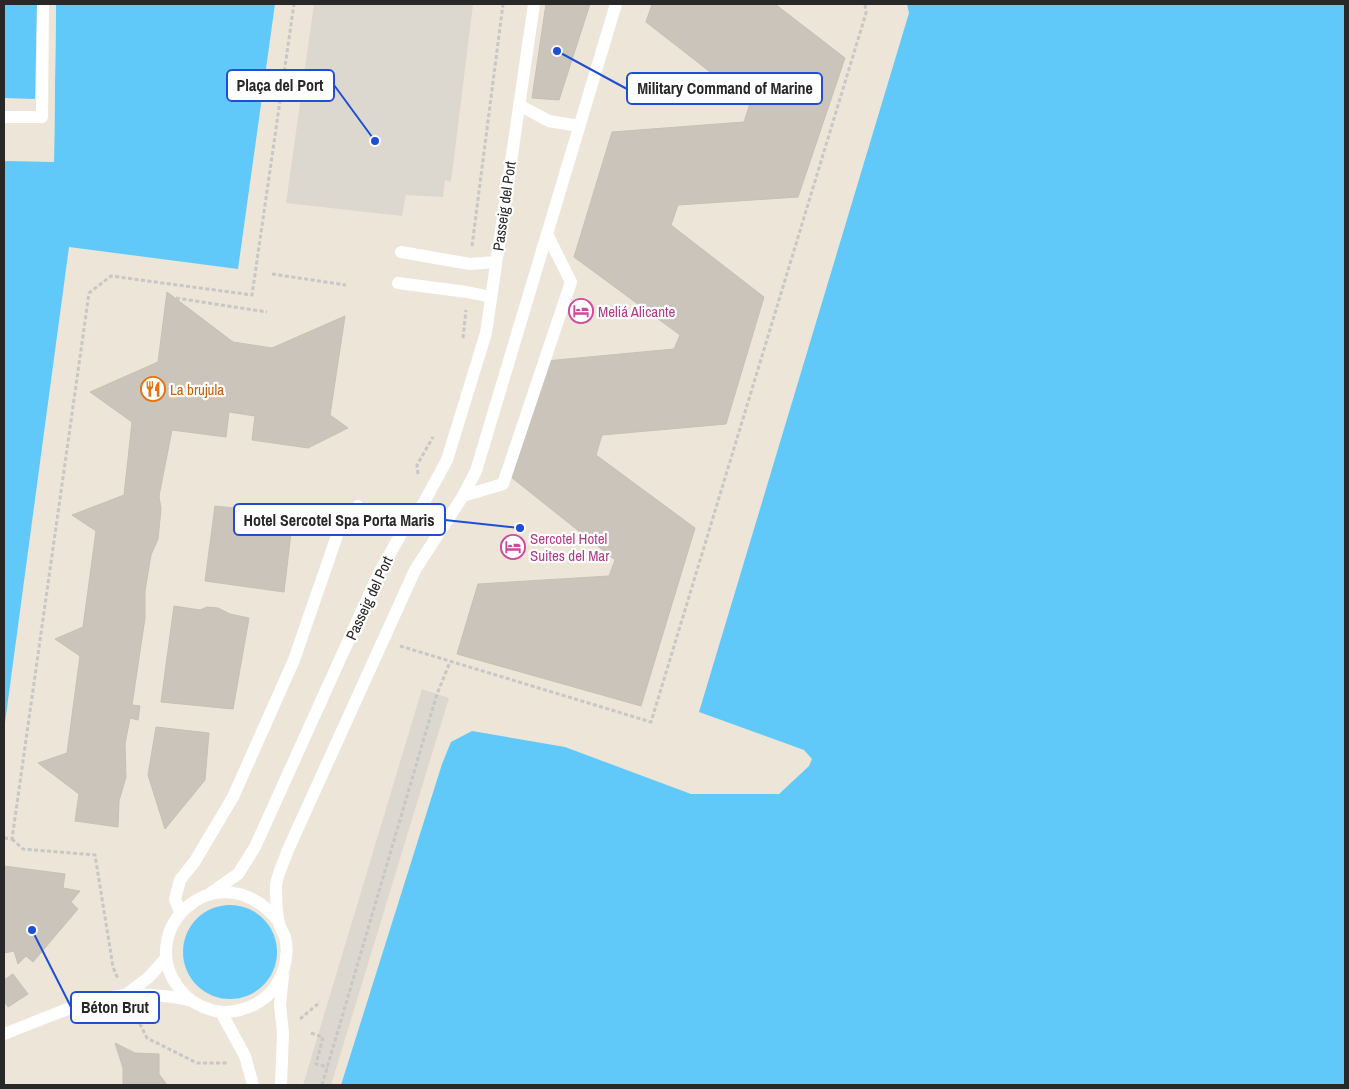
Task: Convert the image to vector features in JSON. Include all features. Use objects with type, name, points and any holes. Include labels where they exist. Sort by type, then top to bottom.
[{"type":"lane","points":[[4,116],[42,117],[44,4]]},
{"type":"lane","name":"Passeig del Port","points":[[208,895],[238,874],[255,847],[379,573],[406,525],[423,504],[448,460],[486,332],[534,4]]},
{"type":"lane","name":"Passeig del Port","points":[[279,922],[276,882],[287,852],[415,570],[463,496],[476,471],[616,4]]},
{"type":"lane","points":[[519,105],[549,121],[579,126]]},
{"type":"lane","points":[[463,496],[503,484],[571,282],[548,234]]},
{"type":"lane","points":[[401,252],[470,264],[496,262]]},
{"type":"lane","points":[[398,283],[467,292],[491,298]]},
{"type":"lane","points":[[180,912],[175,899],[180,880],[209,838],[233,797],[294,660],[341,524],[358,506]]},
{"type":"lane","points":[[281,1085],[283,1033],[280,1005],[286,954],[285,937],[279,922],[268,909],[256,900],[240,894],[224,892],[208,895],[193,902],[180,912],[169,934],[166,958],[170,974],[178,988],[190,1000],[205,1008],[221,1012],[237,1011],[260,1002],[277,985],[284,970]]},
{"type":"lane","points":[[125,995],[148,978],[166,958]]},
{"type":"lane","points":[[4,1034],[94,1002],[125,995],[164,995],[190,1000]]},
{"type":"lane","points":[[221,1012],[245,1056],[253,1085]]},
{"type":"path","points":[[12,839],[89,293],[111,276],[252,294],[294,4]]},
{"type":"path","points":[[383,640],[651,722],[866,12],[865,4]]},
{"type":"path","points":[[272,274],[346,285]]},
{"type":"path","points":[[176,298],[267,312]]},
{"type":"path","points":[[322,1085],[437,694],[450,662]]},
{"type":"path","points":[[4,838],[12,839],[23,849],[95,855],[113,967],[125,995]]},
{"type":"path","points":[[311,1032],[323,1037],[316,1064],[328,1067]]},
{"type":"shaded area","points":[[314,4],[473,4],[451,182],[445,180],[443,197],[406,195],[402,216],[286,203]]},
{"type":"shaded area","points":[[422,689],[449,698],[331,1085],[303,1085]]},
{"type":"water","points":[[4,4],[37,4],[35,99],[4,98]]},
{"type":"water","points":[[56,4],[275,4],[238,269],[69,247],[4,730],[4,161],[54,161]]},
{"type":"water","points":[[907,4],[1345,4],[1345,1085],[341,1085],[442,764],[451,742],[472,731],[565,747],[691,794],[779,794],[809,766],[812,759],[804,750],[699,712],[909,13]]},
{"type":"water","points":[[230,905],[248,909],[263,919],[273,934],[277,952],[273,970],[263,985],[248,995],[230,999],[212,995],[197,985],[187,970],[183,952],[187,934],[197,919],[212,909]]},
{"type":"pier","points":[[53,4],[56,4],[54,162],[4,161],[4,158],[52,159]]},
{"type":"building","points":[[546,4],[590,4],[559,100],[532,98]]},
{"type":"building","points":[[652,4],[775,4],[845,58],[798,197],[678,205],[671,225],[764,297],[726,424],[602,435],[596,455],[695,528],[641,706],[457,654],[478,584],[609,576],[615,560],[511,477],[546,361],[674,349],[680,335],[574,257],[612,132],[744,122],[750,103],[646,22]]},
{"type":"building","points":[[167,292],[233,342],[272,348],[345,316],[330,415],[348,428],[308,448],[252,440],[255,416],[229,412],[226,437],[172,430],[159,496],[161,509],[158,539],[151,555],[145,591],[145,618],[132,705],[140,706],[138,720],[130,718],[125,744],[126,777],[119,801],[118,827],[75,821],[79,794],[38,763],[67,753],[80,656],[55,639],[83,627],[96,531],[72,515],[124,495],[132,422],[90,392],[158,362]]},
{"type":"building","points":[[215,506],[244,509],[253,507],[272,514],[293,516],[284,592],[205,581]]},
{"type":"building","points":[[174,606],[200,610],[207,607],[218,608],[230,614],[249,618],[233,709],[161,702]]},
{"type":"building","points":[[156,727],[209,733],[205,780],[165,829],[148,775]]},
{"type":"building","points":[[4,866],[65,874],[63,888],[80,891],[71,902],[78,909],[33,962],[26,956],[18,964],[14,951],[4,953]]},
{"type":"building","points":[[13,974],[28,994],[8,1007],[4,1001],[4,980]]},
{"type":"building","points":[[115,1043],[135,1053],[159,1054],[159,1074],[167,1085],[123,1085],[123,1068]]},
{"type":"place","name":"Military Command of Marine","points":[[557,51]]},
{"type":"place","name":"Plaça del Port","points":[[375,141]]},
{"type":"place","name":"Meliá Alicante","points":[[581,311]]},
{"type":"place","name":"La brujula","points":[[153,389]]},
{"type":"place","name":"Hotel Sercotel Spa Porta Maris","points":[[520,528]]},
{"type":"place","name":"Sercotel Hotel Suites del Mar","points":[[513,547]]},
{"type":"place","name":"Béton Brut","points":[[32,930]]}]
